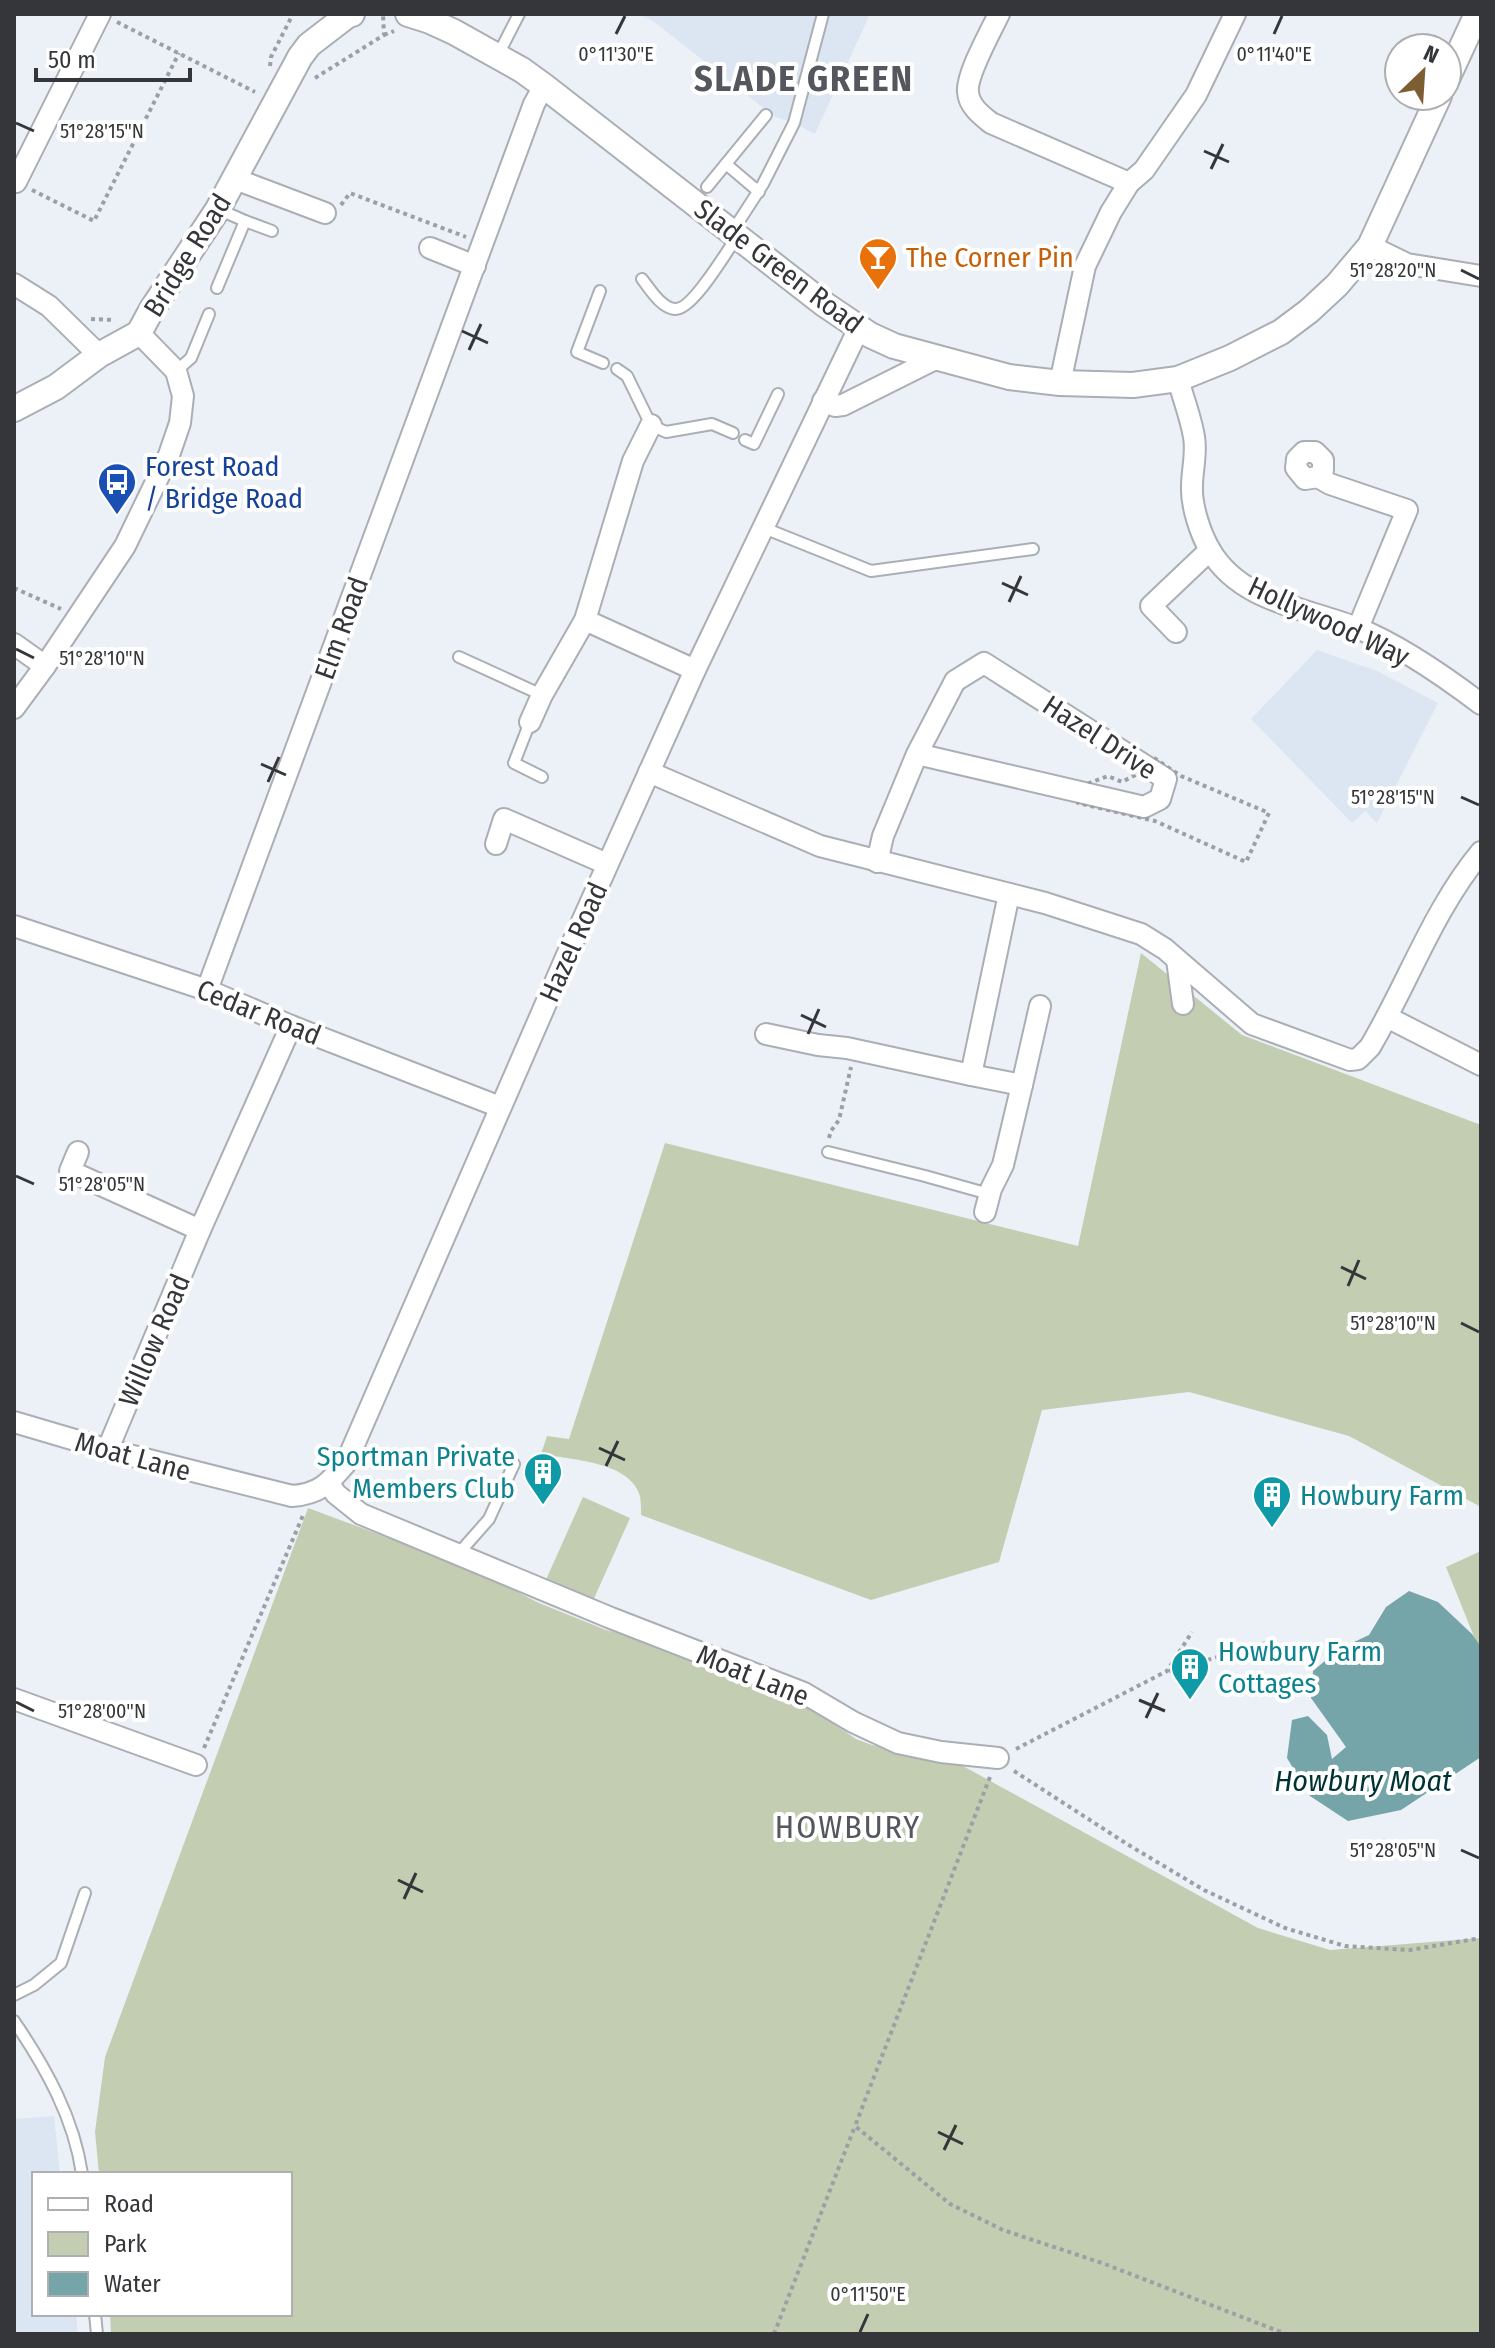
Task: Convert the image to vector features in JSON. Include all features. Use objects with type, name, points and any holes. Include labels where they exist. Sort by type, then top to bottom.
[{"type":"street","points":[[16,182],[100,14]]},
{"type":"street","name":"Bridge Road","points":[[14,409],[56,387],[99,355],[139,333],[218,209],[305,50],[349,14]]},
{"type":"street","points":[[999,14],[972,72],[967,92],[974,109],[991,123],[1129,183]]},
{"type":"street","points":[[1060,383],[1085,266],[1129,183],[1144,170],[1196,95],[1235,14]]},
{"type":"street","points":[[1463,44],[1477,14]]},
{"type":"street","name":"Slade Green Road","points":[[404,22],[437,24],[544,86],[734,235],[859,328],[894,346],[937,358],[1009,377],[1060,383],[1133,385],[1178,379],[1230,358],[1281,332],[1337,285],[1370,246],[1432,112]]},
{"type":"street","name":"Elm Road","points":[[207,990],[468,263],[544,86]]},
{"type":"street","name":"Bridge Road","points":[[235,179],[325,213]]},
{"type":"street","points":[[1370,246],[1407,264],[1481,276]]},
{"type":"street","points":[[430,248],[468,263]]},
{"type":"street","points":[[14,284],[49,306],[99,355]]},
{"type":"street","name":"Hazel Road","points":[[329,1484],[346,1463],[607,864],[695,670],[859,328]]},
{"type":"street","points":[[14,708],[125,546],[169,455],[180,423],[183,396],[176,371],[139,333]]},
{"type":"street","points":[[823,401],[835,406],[843,405],[937,358]]},
{"type":"street","name":"Hollywood Way","points":[[1178,379],[1194,438],[1191,489],[1199,523],[1210,550],[1226,570],[1253,590],[1280,603],[1358,628],[1446,678],[1481,704]]},
{"type":"street","points":[[530,722],[585,620],[633,461],[651,425]]},
{"type":"street","points":[[1318,477],[1330,484],[1417,513],[1358,628]]},
{"type":"street","points":[[1176,632],[1144,600],[1210,550]]},
{"type":"street","points":[[585,620],[695,670]]},
{"type":"street","points":[[14,644],[45,666]]},
{"type":"street","name":"Hazel Drive","points":[[877,862],[883,836],[917,754],[955,681],[984,663],[1166,779],[1160,799],[1144,807],[917,754]]},
{"type":"street","points":[[649,772],[820,846],[1009,894],[1141,934],[1258,1028],[1345,1059],[1358,1059],[1366,1052],[1441,910],[1481,852]]},
{"type":"street","points":[[496,844],[504,819],[607,864]]},
{"type":"street","points":[[971,1075],[1009,894]]},
{"type":"street","name":"Cedar Road","points":[[14,926],[207,990],[500,1107]]},
{"type":"street","points":[[1177,960],[1183,1004]]},
{"type":"street","points":[[987,1203],[1003,1165],[1040,1006]]},
{"type":"street","points":[[1387,1017],[1481,1065]]},
{"type":"street","name":"Willow Road","points":[[109,1450],[200,1230],[291,1026]]},
{"type":"street","points":[[766,1034],[855,1049],[1022,1085]]},
{"type":"street","points":[[70,1171],[200,1230]]},
{"type":"street","name":"Moat Lane","points":[[14,1422],[109,1450],[292,1496],[304,1495],[329,1484],[336,1494],[361,1514],[611,1618],[804,1693],[853,1722],[898,1743],[941,1752],[998,1758]]},
{"type":"street","points":[[14,1699],[196,1765]]},
{"type":"lane","points":[[497,56],[519,14]]},
{"type":"lane","points":[[642,279],[667,307],[674,310],[693,300],[759,192],[794,123],[823,14]]},
{"type":"lane","points":[[707,187],[766,115]]},
{"type":"lane","points":[[726,164],[759,192]]},
{"type":"lane","points":[[218,209],[272,231]]},
{"type":"lane","points":[[217,288],[245,221]]},
{"type":"lane","points":[[600,291],[577,352],[603,363]]},
{"type":"lane","points":[[176,371],[191,358],[209,314]]},
{"type":"lane","points":[[617,369],[627,376],[651,425],[666,432],[712,424],[733,433]]},
{"type":"lane","points":[[745,440],[754,444],[778,394]]},
{"type":"lane","points":[[764,528],[871,571],[1033,549]]},
{"type":"lane","points":[[459,657],[542,695]]},
{"type":"lane","points":[[530,722],[514,763],[542,777]]},
{"type":"lane","points":[[828,1147],[925,1176],[987,1203]]},
{"type":"lane","points":[[459,1553],[489,1519],[514,1464]]},
{"type":"lane","points":[[14,1995],[34,1985],[61,1963],[85,1893]]},
{"type":"lane","points":[[14,2021],[63,2106],[74,2136],[82,2172]]},
{"type":"path","points":[[100,14],[275,102]]},
{"type":"path","points":[[383,14],[384,35]]},
{"type":"path","points":[[304,84],[404,22]]},
{"type":"path","points":[[16,182],[94,221],[179,53]]},
{"type":"path","points":[[325,213],[333,216],[350,193],[469,238],[468,263]]},
{"type":"path","points":[[86,319],[118,318]]},
{"type":"path","points":[[14,588],[78,616]]},
{"type":"path","points":[[828,1147],[831,1131],[839,1120],[855,1049]]},
{"type":"path","points":[[196,1765],[305,1511]]},
{"type":"path","points":[[1167,1671],[1192,1632]]},
{"type":"path","points":[[774,2334],[998,1758],[1167,1671],[1266,1643]]},
{"type":"path","points":[[998,1758],[1127,1844],[1204,1890],[1285,1928],[1345,1946],[1410,1950],[1481,1938]]},
{"type":"path","points":[[855,2126],[950,2204],[1003,2230],[1102,2263],[1286,2334]]},
{"type":"shaded area","points":[[638,14],[870,14],[815,134],[775,117],[653,21]]},
{"type":"shaded area","points":[[1317,650],[1377,671],[1438,703],[1377,823],[1365,811],[1352,823],[1251,719]]},
{"type":"shaded area","points":[[54,2116],[60,2172],[32,2172],[32,2316],[76,2316],[78,2334],[14,2334],[14,2119]]},
{"type":"green space","points":[[1141,953],[1242,1035],[1481,1125],[1481,1507],[1349,1436],[1189,1392],[1042,1410],[999,1562],[871,1600],[641,1515],[640,1496],[625,1476],[598,1464],[541,1454],[547,1436],[569,1439],[665,1143],[1078,1246]]},
{"type":"green space","points":[[583,1497],[630,1518],[592,1603],[545,1582]]},
{"type":"green space","points":[[308,1508],[470,1568],[539,1603],[606,1630],[675,1648],[791,1695],[856,1739],[963,1766],[1258,1928],[1330,1950],[1481,1938],[1481,2334],[111,2334],[110,2316],[292,2316],[292,2172],[99,2172],[95,2132],[105,2057]]},
{"type":"green space","points":[[1481,1551],[1481,1654],[1446,1567]]},
{"type":"water","name":"Howbury Moat","points":[[1409,1591],[1438,1602],[1472,1634],[1481,1647],[1481,1757],[1401,1810],[1348,1821],[1310,1796],[1287,1758],[1292,1720],[1308,1716],[1327,1735],[1332,1759],[1346,1747],[1311,1698],[1313,1671],[1339,1649],[1369,1635],[1386,1607]]},
{"type":"place","name":"The Corner Pin","points":[[878,291]]},
{"type":"place","name":"Forest Road / Bridge Road","points":[[117,516]]},
{"type":"place","name":"Sportman Private Members Club","points":[[543,1506]]},
{"type":"place","name":"Howbury Farm","points":[[1272,1529]]},
{"type":"place","name":"Howbury Farm Cottages","points":[[1190,1701]]},
{"type":"district","name":"SLADE GREEN","points":[[804,78]]},
{"type":"district","name":"HOWBURY","points":[[848,1827]]}]
